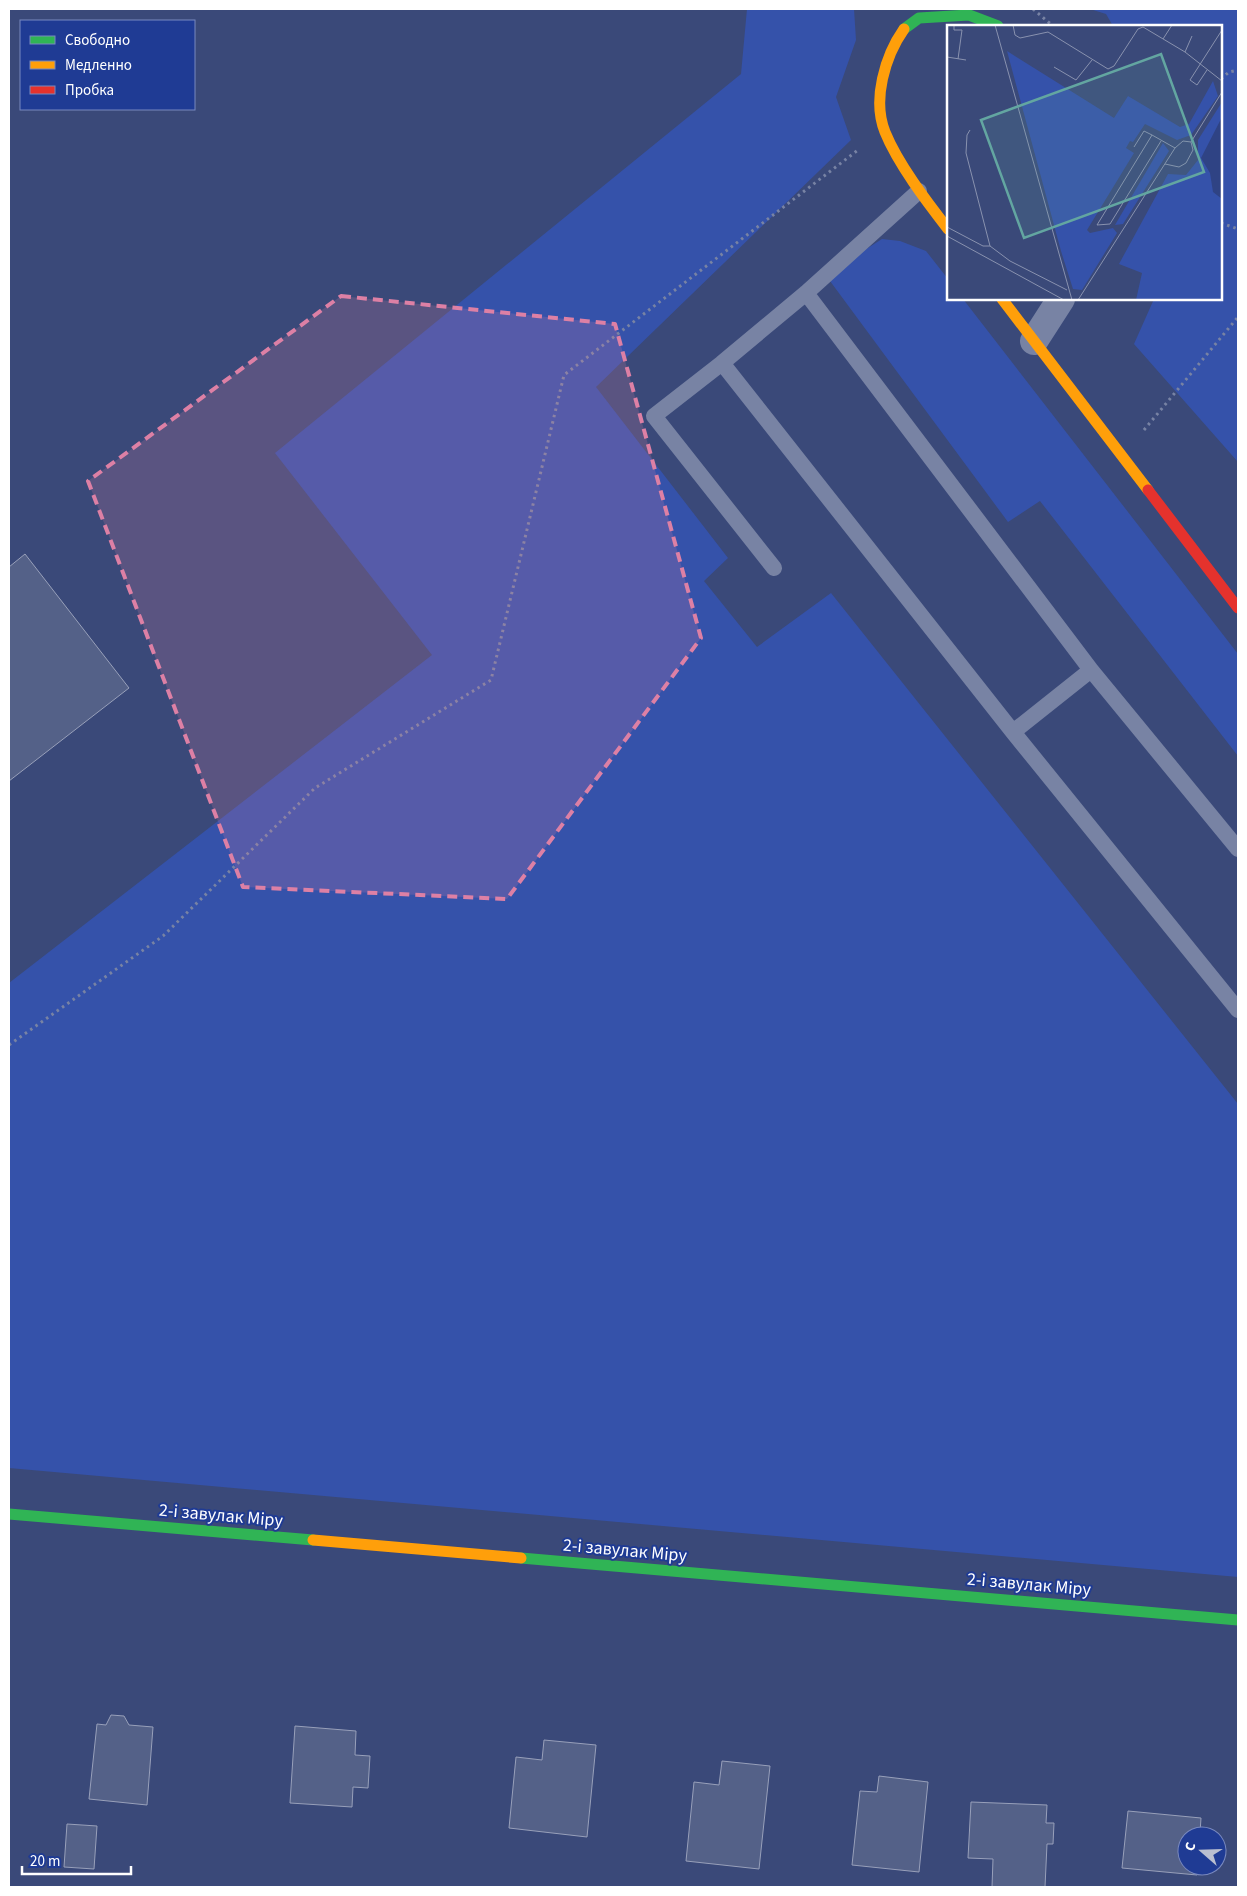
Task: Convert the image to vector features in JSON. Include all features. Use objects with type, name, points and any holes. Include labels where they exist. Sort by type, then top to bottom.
[{"type":"street","points":[[947,228],[919,191],[884,131],[879,93],[888,59],[903,30],[915,14],[969,15],[995,25]]},
{"type":"street","points":[[1003,300],[1238,608]]},
{"type":"street","points":[[1034,341],[1060,300]]},
{"type":"street","name":"2-і завулак Міру","points":[[9,1514],[1238,1620]]},
{"type":"lane","points":[[774,568],[654,416],[722,363],[806,293],[919,191]]},
{"type":"lane","points":[[806,293],[1091,670],[1238,849]]},
{"type":"lane","points":[[722,363],[1013,732],[1238,1010]]},
{"type":"lane","points":[[1013,732],[1091,670]]},
{"type":"path","points":[[1033,9],[1052,25]]},
{"type":"path","points":[[1222,78],[1229,72],[1238,70]]},
{"type":"path","points":[[9,1046],[163,936],[314,788],[492,680],[564,375],[884,131]]},
{"type":"path","points":[[1222,223],[1238,229]]},
{"type":"path","points":[[1121,456],[1238,317]]},
{"type":"highlighted area","points":[[341,296],[615,324],[701,638],[507,899],[243,887],[88,481]]},
{"type":"shaded area","points":[[747,9],[854,9],[856,40],[836,97],[851,140],[596,387],[728,558],[704,581],[757,647],[831,593],[1238,1104],[1238,1577],[9,1468],[9,983],[432,655],[275,453],[741,74]]},
{"type":"shaded area","points":[[1090,9],[1238,9],[1238,462],[1134,344],[1154,300],[1222,300],[1222,25],[1112,25],[1106,14]]},
{"type":"shaded area","points":[[882,239],[900,241],[926,251],[947,278],[947,300],[964,300],[1238,654],[1238,756],[1040,501],[1008,522],[830,281],[860,253]]},
{"type":"building","points":[[25,554],[129,688],[9,781],[9,567]]},
{"type":"building","points":[[111,1715],[124,1716],[129,1725],[153,1727],[147,1805],[89,1799],[97,1724],[106,1725]]},
{"type":"building","points":[[295,1726],[356,1731],[355,1755],[370,1756],[368,1788],[353,1787],[352,1807],[290,1803]]},
{"type":"building","points":[[544,1740],[596,1745],[587,1837],[509,1828],[516,1757],[542,1760]]},
{"type":"building","points":[[722,1761],[770,1766],[759,1869],[686,1861],[694,1782],[719,1785]]},
{"type":"building","points":[[879,1776],[928,1782],[919,1872],[852,1865],[860,1791],[877,1792]]},
{"type":"building","points":[[971,1802],[1047,1805],[1046,1823],[1054,1823],[1053,1844],[1047,1844],[1045,1887],[992,1887],[993,1859],[968,1858]]},
{"type":"building","points":[[1128,1811],[1201,1818],[1200,1826],[1177,1826],[1177,1873],[1122,1868]]},
{"type":"building","points":[[67,1824],[97,1826],[94,1869],[64,1867]]},
{"type":"traffic: fast","points":[[904,29],[919,18],[969,15],[995,25]]},
{"type":"traffic: fast","points":[[9,1514],[313,1540]]},
{"type":"traffic: fast","points":[[521,1558],[1238,1620]]},
{"type":"traffic: slow","points":[[904,29],[891,52],[882,79],[880,92],[881,119],[885,132],[905,170],[947,228]]},
{"type":"traffic: slow","points":[[1003,300],[1148,490]]},
{"type":"traffic: slow","points":[[313,1540],[521,1558]]},
{"type":"traffic: jam","points":[[1148,490],[1238,608]]}]
